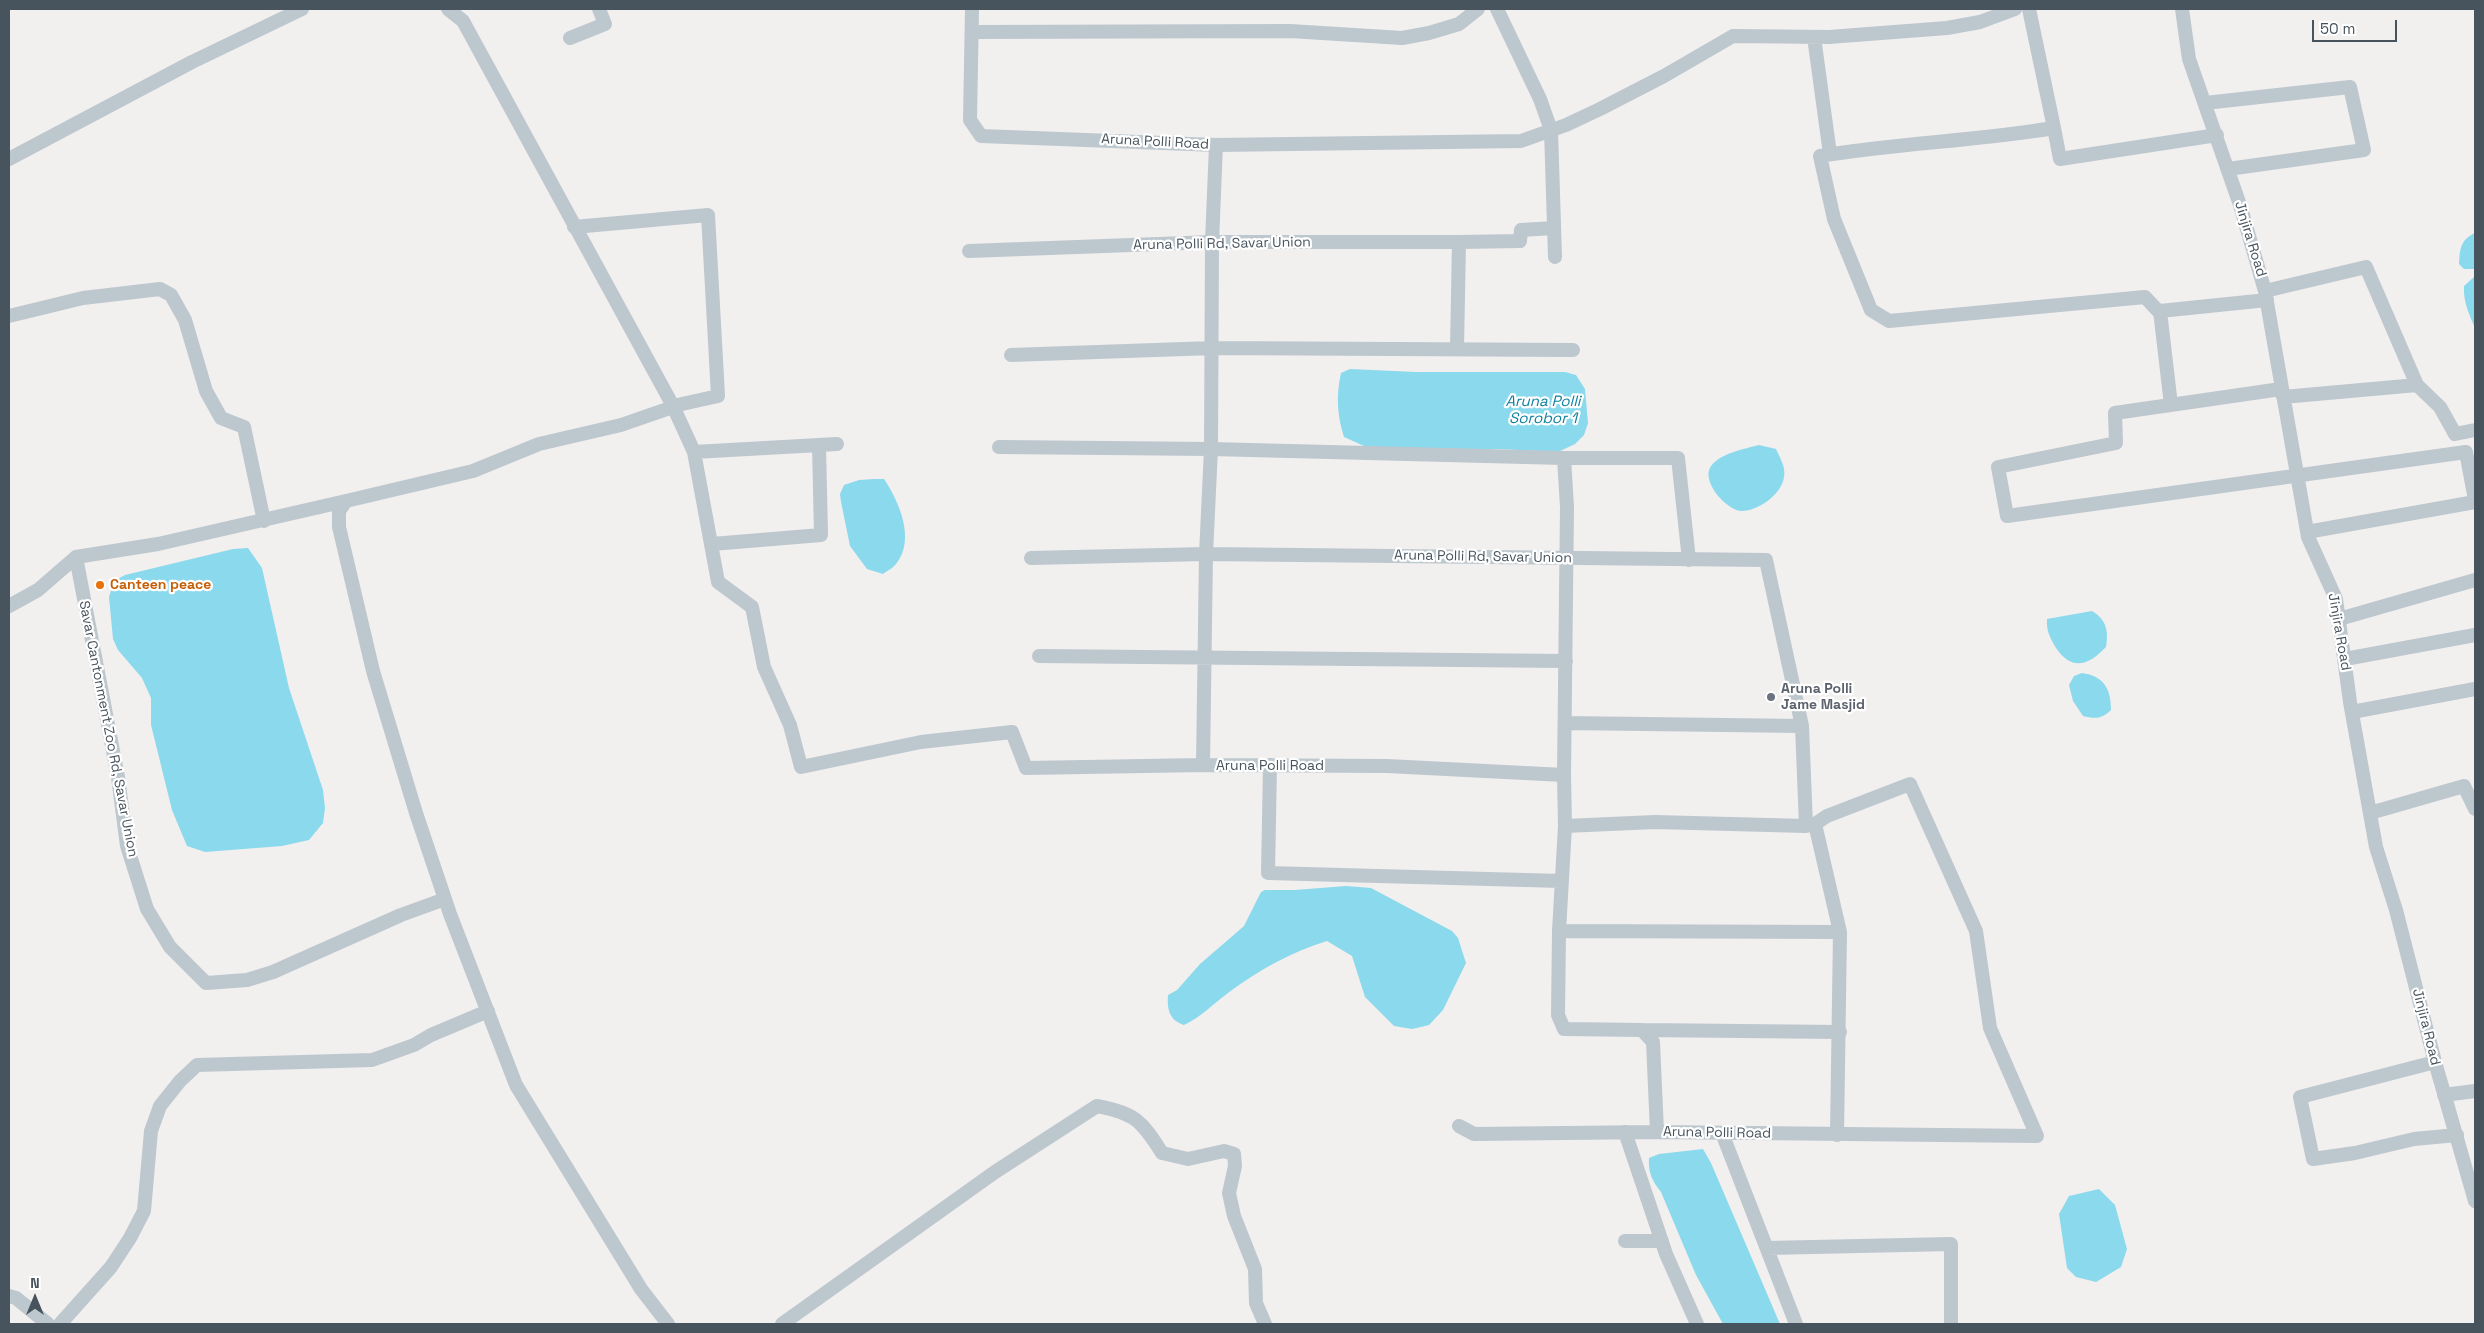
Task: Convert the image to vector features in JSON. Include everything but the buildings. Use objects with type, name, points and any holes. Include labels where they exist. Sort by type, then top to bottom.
[{"type":"street","points":[[9,159],[192,62],[302,9]]},
{"type":"street","points":[[448,9],[463,21],[673,407],[694,452],[718,582],[752,606],[764,667],[790,725],[801,767],[921,742],[1012,732],[1026,768],[1203,765]]},
{"type":"street","points":[[570,38],[604,24],[599,9]]},
{"type":"street","name":"Aruna Polli Road","points":[[972,9],[970,120],[980,136],[1216,145],[1212,242],[1213,348],[1206,554],[1203,765],[1387,766],[1564,775]]},
{"type":"street","points":[[973,32],[1290,31],[1402,38],[1430,33],[1459,24],[1479,9],[1496,9],[1540,99],[1551,130],[1555,257]]},
{"type":"street","points":[[1216,145],[1521,141],[1600,109],[1664,76],[1733,36],[1814,37],[1947,28],[1980,22],[2015,9]]},
{"type":"street","points":[[2029,9],[2060,159],[2216,135]]},
{"type":"street","name":"Jinjira Road","points":[[2182,9],[2189,59],[2228,169],[2266,295],[2307,532],[2336,600],[2352,712],[2376,847],[2396,910],[2435,1062],[2475,1201]]},
{"type":"street","points":[[1814,37],[1830,154]]},
{"type":"street","points":[[2205,103],[2350,86],[2364,150],[2228,169]]},
{"type":"street","points":[[2054,128],[2008,136],[1865,148],[1820,156],[1834,220],[1871,310],[1889,321],[2145,297],[2160,313],[2171,405]]},
{"type":"street","points":[[9,606],[38,590],[76,557],[158,544],[264,521],[473,471],[539,444],[620,425],[673,407],[718,396],[708,215],[574,227]]},
{"type":"street","name":"Aruna Polli Rd, Savar Union","points":[[969,251],[1212,242],[1520,241],[1521,230],[1554,228]]},
{"type":"street","points":[[1457,348],[1459,242]]},
{"type":"street","points":[[2160,313],[2160,311],[2266,295],[2366,267],[2417,385],[2440,407],[2455,434],[2475,430]]},
{"type":"street","points":[[9,316],[83,298],[160,289],[171,295],[184,320],[206,391],[221,418],[244,427],[264,521]]},
{"type":"street","points":[[1011,355],[1213,348],[1573,350]]},
{"type":"street","points":[[2307,532],[2475,501],[2466,452],[2007,516],[1998,467],[2116,443],[2115,413],[2282,393],[2417,385]]},
{"type":"street","points":[[694,452],[837,444]]},
{"type":"street","points":[[712,544],[821,535],[819,445]]},
{"type":"street","points":[[999,447],[1211,449],[1564,458],[1678,458],[1689,560]]},
{"type":"street","points":[[1564,458],[1567,507],[1565,826],[1559,931],[1558,1015],[1564,1029],[1840,1032]]},
{"type":"street","points":[[346,501],[339,511],[339,527],[373,671],[416,813],[445,899],[516,1085],[641,1289],[668,1324]]},
{"type":"street","name":"Aruna Polli Rd, Savar Union","points":[[1031,558],[1206,554],[1766,560],[1802,726]]},
{"type":"street","name":"Savar Cantonment Zoo Rd, Savar Union","points":[[76,557],[118,776],[127,846],[147,909],[170,947],[206,983],[247,980],[273,972],[401,915],[445,899]]},
{"type":"street","points":[[2338,618],[2475,580]]},
{"type":"street","points":[[2345,659],[2475,635]]},
{"type":"street","points":[[1039,656],[1566,661]]},
{"type":"street","points":[[2352,712],[2475,690]]},
{"type":"street","points":[[1565,723],[1802,726],[1810,825],[1840,932],[1837,1135]]},
{"type":"street","points":[[1270,766],[1268,874],[1562,881]]},
{"type":"street","name":"Aruna Polli Road","points":[[1642,1030],[1653,1042],[1656,1132],[2037,1136],[1990,1028],[1976,931],[1910,784],[1827,816],[1810,825]]},
{"type":"street","points":[[2370,813],[2464,786],[2475,810]]},
{"type":"street","points":[[1565,826],[1655,822],[1810,825]]},
{"type":"street","points":[[1559,931],[1840,932]]},
{"type":"street","points":[[60,1324],[111,1267],[130,1238],[144,1211],[152,1131],[160,1106],[180,1081],[197,1065],[372,1060],[414,1045],[431,1035],[488,1012]]},
{"type":"street","points":[[2435,1062],[2300,1097],[2313,1159],[2355,1153],[2414,1140],[2457,1135]]},
{"type":"street","points":[[2444,1094],[2475,1091]]},
{"type":"street","points":[[782,1324],[995,1172],[1097,1106],[1131,1116],[1145,1127],[1162,1153],[1188,1159],[1224,1151],[1234,1154],[1235,1166],[1229,1193],[1234,1216],[1254,1269],[1256,1303],[1265,1324]]},
{"type":"street","points":[[1458,1126],[1474,1134],[1656,1132]]},
{"type":"street","points":[[1625,1132],[1662,1242],[1697,1324]]},
{"type":"street","points":[[1722,1133],[1796,1324]]},
{"type":"street","points":[[1625,1241],[1662,1242]]},
{"type":"street","points":[[1766,1248],[1950,1244],[1951,1324]]},
{"type":"street","points":[[9,1296],[16,1298],[48,1324]]},
{"type":"water","points":[[2475,233],[2475,269],[2464,269],[2459,264],[2462,246],[2466,239]]},
{"type":"water","points":[[2475,276],[2475,328],[2464,297],[2464,286]]},
{"type":"water","name":"Aruna Polli Sorobor 1","points":[[1350,369],[1416,372],[1565,372],[1576,375],[1585,389],[1588,423],[1584,435],[1575,444],[1558,452],[1498,449],[1423,450],[1364,446],[1344,437],[1340,421],[1338,405],[1339,381],[1341,373]]},
{"type":"water","points":[[1759,445],[1776,449],[1784,470],[1782,483],[1774,495],[1762,505],[1748,510],[1736,510],[1723,501],[1712,487],[1709,479],[1711,466],[1733,452]]},
{"type":"water","points":[[884,479],[890,488],[900,509],[905,532],[905,544],[902,554],[895,565],[883,574],[867,569],[850,546],[840,494],[844,485],[859,480]]},
{"type":"water","points":[[248,548],[262,568],[289,688],[323,790],[325,808],[323,823],[309,840],[282,846],[205,852],[187,846],[172,810],[151,725],[151,698],[142,678],[118,650],[113,639],[109,597],[114,581],[125,575],[233,549]]},
{"type":"water","points":[[2092,611],[2101,618],[2107,631],[2106,647],[2086,662],[2074,663],[2062,655],[2056,648],[2049,634],[2047,619]]},
{"type":"water","points":[[2082,673],[2101,680],[2108,690],[2111,710],[2101,717],[2083,716],[2073,701],[2069,685],[2074,676]]},
{"type":"water","points":[[1346,886],[1371,888],[1452,931],[1458,938],[1466,963],[1443,1010],[1429,1025],[1412,1029],[1394,1026],[1365,997],[1352,956],[1327,941],[1288,956],[1263,969],[1184,1025],[1172,1017],[1168,1005],[1168,995],[1177,990],[1200,964],[1244,926],[1261,892],[1265,890]]},
{"type":"water","points":[[1703,1149],[1711,1163],[1780,1324],[1723,1324],[1696,1275],[1661,1192],[1653,1180],[1649,1168],[1649,1158],[1659,1154]]},
{"type":"water","points":[[2099,1189],[2115,1205],[2127,1249],[2121,1267],[2096,1282],[2076,1277],[2067,1268],[2059,1214],[2069,1196]]},
{"type":"place","name":"Canteen peace","points":[[100,585]]},
{"type":"place","name":"Aruna Polli Jame Masjid","points":[[1771,697]]}]
